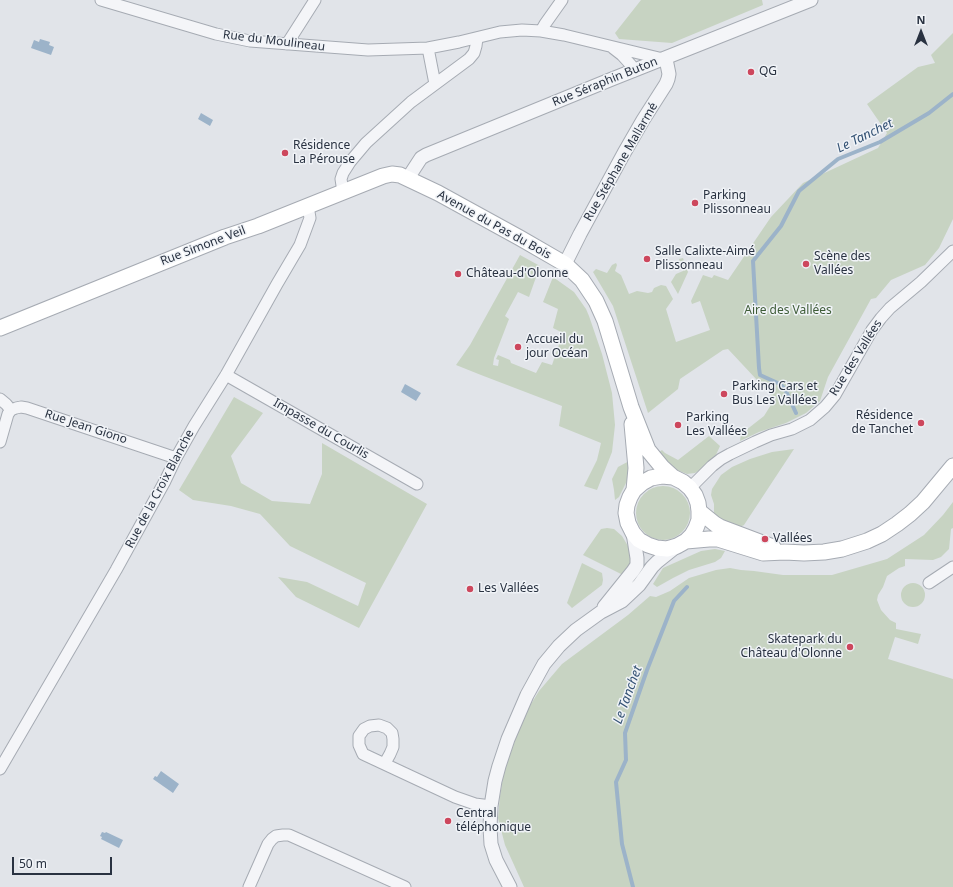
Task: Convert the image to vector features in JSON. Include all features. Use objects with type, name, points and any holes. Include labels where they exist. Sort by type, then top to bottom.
[{"type":"main road","name":"Rue Simone Veil","points":[[0,328],[209,243],[258,226],[383,176],[400,174],[408,178]]},
{"type":"main road","name":"Avenue du Pas du Bois","points":[[408,178],[565,264],[582,280],[596,301],[608,330],[621,378],[648,450],[662,467],[673,477]]},
{"type":"main road","name":"Avenue du Pas du Bois","points":[[631,407],[636,451],[636,477],[634,490]]},
{"type":"main road","points":[[681,543],[692,535],[699,520],[698,503],[695,495],[683,482],[673,477],[662,476],[652,478],[642,483],[634,490],[630,497],[626,513],[628,523],[633,533],[639,540],[653,547],[667,548],[700,539],[718,539],[763,552],[824,552],[842,549],[867,541],[882,534],[897,524],[923,502],[953,466]]},
{"type":"main road","points":[[699,511],[715,524],[766,543],[785,552]]},
{"type":"street","name":"Rue du Moulineau","points":[[101,0],[216,34],[250,41],[368,50],[428,48],[500,32],[522,30],[541,31],[564,35],[663,59]]},
{"type":"street","points":[[288,44],[315,0]]},
{"type":"street","points":[[541,31],[562,0]]},
{"type":"street","name":"Rue Séraphin Buton","points":[[408,178],[421,158],[426,155],[811,0]]},
{"type":"street","points":[[343,192],[341,179],[343,173],[361,148],[411,102],[460,66],[474,53],[477,38]]},
{"type":"street","name":"Rue du Moulineau","points":[[607,45],[622,55],[634,71]]},
{"type":"street","points":[[428,48],[435,84]]},
{"type":"street","name":"Rue Stéphane Mallarmé","points":[[565,264],[624,153],[668,80],[667,64],[663,59]]},
{"type":"street","name":"Rue de la Croix Blanche","points":[[0,770],[116,570],[194,426],[226,375],[300,246],[310,218],[308,206]]},
{"type":"street","name":"Rue des Vallées","points":[[690,488],[712,466],[730,454],[755,442],[798,426],[810,420],[825,407],[835,395],[872,330],[881,318],[953,251]]},
{"type":"street","name":"Impasse du Courlis","points":[[226,375],[417,484]]},
{"type":"street","points":[[0,399],[11,410],[6,419],[0,442]]},
{"type":"street","name":"Rue Jean Giono","points":[[11,410],[21,407],[27,408],[176,458]]},
{"type":"street","points":[[601,612],[637,564],[633,533]]},
{"type":"street","points":[[510,887],[496,860],[491,844],[490,827],[491,806],[495,781],[503,752],[517,717],[544,664],[558,646],[576,630],[601,612],[622,601],[639,585],[657,562],[681,543]]},
{"type":"street","points":[[929,584],[953,567]]},
{"type":"street","points":[[385,764],[455,797],[475,804],[491,806]]},
{"type":"street","points":[[249,887],[268,844],[276,836],[289,835],[400,886]]},
{"type":"green space","points":[[641,0],[762,0],[763,5],[672,43],[619,39],[615,33]]},
{"type":"green space","name":"Aire des Vallées","points":[[953,33],[953,219],[939,248],[925,265],[891,280],[876,298],[871,299],[828,377],[820,401],[806,413],[786,423],[759,432],[740,441],[741,434],[764,416],[774,400],[728,349],[723,350],[680,379],[678,389],[648,413],[613,306],[593,272],[596,269],[607,273],[612,265],[616,263],[617,265],[615,271],[621,275],[629,294],[637,291],[648,293],[652,292],[654,288],[661,285],[666,286],[673,299],[666,309],[676,342],[710,330],[700,301],[692,304],[691,301],[703,275],[712,278],[714,275],[728,280],[771,217],[803,183],[878,148],[887,133],[867,104],[918,67],[935,63],[931,55]]},
{"type":"green space","points":[[520,255],[540,266],[529,297],[518,292],[505,316],[509,319],[494,358],[493,365],[498,366],[499,360],[496,359],[498,355],[510,360],[511,363],[536,373],[542,362],[552,365],[563,333],[553,328],[558,309],[543,302],[553,277],[574,292],[589,316],[602,354],[612,393],[615,425],[612,452],[597,490],[584,486],[597,460],[601,443],[559,426],[562,406],[456,365],[470,345]]},
{"type":"green space","points":[[683,258],[688,272],[678,294],[671,282],[676,274],[683,271],[679,259]]},
{"type":"green space","points":[[234,397],[263,413],[231,456],[241,483],[272,501],[310,504],[322,474],[322,443],[427,504],[359,628],[296,597],[278,577],[307,582],[358,606],[366,583],[290,546],[260,514],[231,506],[193,500],[179,490]]},
{"type":"green space","points":[[709,436],[720,446],[715,457],[695,473],[687,474],[677,470],[656,454],[662,450],[678,460]]},
{"type":"green space","points":[[794,449],[744,525],[740,527],[716,517],[711,495],[712,489],[721,475],[732,467],[750,459],[772,452]]},
{"type":"green space","points":[[631,460],[629,477],[619,497],[615,500],[612,479],[618,467]]},
{"type":"green space","points":[[658,486],[668,486],[678,490],[686,498],[690,508],[690,518],[686,528],[678,536],[668,540],[658,540],[648,536],[640,528],[636,518],[636,508],[640,498],[648,490]]},
{"type":"green space","points":[[953,502],[953,528],[951,529],[949,549],[941,557],[933,560],[905,559],[905,566],[887,576],[877,600],[881,610],[890,620],[896,623],[896,629],[921,634],[918,644],[895,637],[888,659],[953,679],[953,887],[524,887],[505,845],[498,818],[504,771],[523,717],[539,691],[562,664],[628,615],[650,596],[656,597],[670,591],[689,578],[716,570],[730,568],[783,575],[832,575],[887,559],[924,535]]},
{"type":"green space","points":[[601,529],[614,529],[622,536],[628,546],[631,557],[631,566],[623,575],[583,555]]},
{"type":"green space","points":[[715,549],[725,551],[721,558],[715,562],[689,570],[657,587],[653,584],[663,568],[701,551]]},
{"type":"green space","points":[[582,563],[602,573],[602,585],[572,608],[567,603]]},
{"type":"green space","points":[[913,583],[918,584],[924,590],[924,600],[918,606],[913,607],[908,606],[902,600],[901,595],[902,590],[908,584]]},
{"type":"water","points":[[40,39],[50,42],[49,45],[54,47],[51,55],[31,48],[34,40],[39,42]]},
{"type":"water","points":[[201,113],[213,120],[210,126],[198,119]]},
{"type":"water","points":[[405,384],[421,393],[416,401],[401,392]]},
{"type":"water","points":[[161,771],[179,784],[173,793],[153,779],[155,776],[157,777]]},
{"type":"water","points":[[102,832],[106,832],[123,840],[119,848],[101,839],[102,837],[100,836]]},
{"type":"waterway","name":"Le Tanchet","points":[[796,413],[785,389],[780,384],[760,375],[753,261],[781,226],[799,191],[838,159],[880,142],[929,113],[953,94]]},
{"type":"waterway","name":"Le Tanchet","points":[[633,887],[622,844],[616,782],[626,760],[625,733],[647,670],[674,601],[687,587]]},
{"type":"place","name":"QG","points":[[751,72]]},
{"type":"place","name":"Résidence La Pérouse","points":[[285,153]]},
{"type":"place","name":"Parking Plissonneau","points":[[695,203]]},
{"type":"place","name":"Salle Calixte-Aimé Plissonneau","points":[[647,259]]},
{"type":"place","name":"Scène des Vallées","points":[[806,264]]},
{"type":"place","name":"Château-d'Olonne","points":[[458,274]]},
{"type":"place","name":"Accueil du jour Océan","points":[[518,347]]},
{"type":"place","name":"Parking Cars et Bus Les Vallées","points":[[724,394]]},
{"type":"place","name":"Résidence de Tanchet","points":[[921,423]]},
{"type":"place","name":"Parking Les Vallées","points":[[678,425]]},
{"type":"place","name":"Vallées","points":[[765,539]]},
{"type":"place","name":"Les Vallées","points":[[470,589]]},
{"type":"place","name":"Skatepark du Château d'Olonne","points":[[850,647]]},
{"type":"place","name":"Central téléphonique","points":[[448,821]]}]
